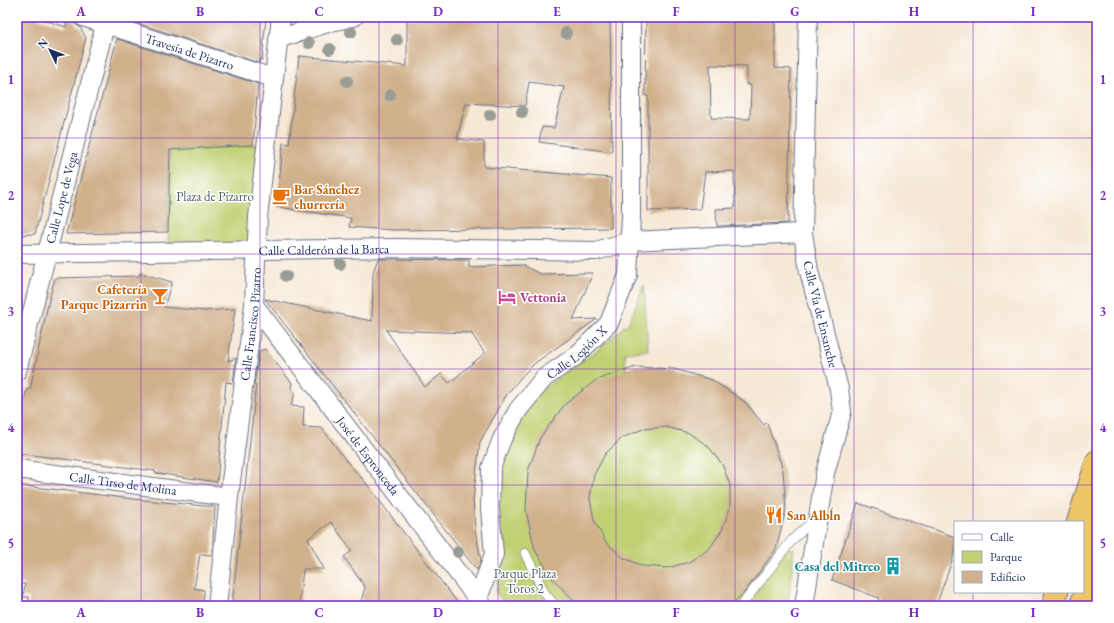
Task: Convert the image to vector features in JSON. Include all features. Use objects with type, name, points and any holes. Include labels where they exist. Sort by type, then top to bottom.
[{"type":"highway","points":[[1078,521],[1097,460]]},
{"type":"highway","points":[[1084,563],[1097,515]]},
{"type":"highway","points":[[1081,606],[1097,553]]},
{"type":"highway","points":[[1053,606],[1057,593]]},
{"type":"highway","points":[[1072,606],[1076,593]]},
{"type":"street","name":"Travesía de Pizarro","points":[[83,17],[273,78]]},
{"type":"street","name":"Calle Francisco Pizarro","points":[[217,606],[229,497],[254,304],[258,217],[281,17]]},
{"type":"street","points":[[278,39],[331,20],[354,17]]},
{"type":"street","name":"Calle Legión X","points":[[481,602],[494,554],[490,509],[491,468],[502,439],[518,410],[544,378],[576,356],[609,323],[628,275],[630,241],[631,17]]},
{"type":"street","name":"Calle Vía de Ensanche","points":[[804,606],[825,473],[842,412],[840,389],[809,272],[803,233],[808,17]]},
{"type":"street","name":"Calle Lope de Vega","points":[[17,371],[106,25]]},
{"type":"street","name":"Calle Calderón de la Barca","points":[[17,254],[396,248],[596,250],[630,241],[803,233]]},
{"type":"street","name":"José de Espronceda","points":[[254,304],[481,602]]},
{"type":"street","name":"Calle Tirso de Molina","points":[[17,469],[229,497]]},
{"type":"lane","points":[[741,606],[792,540],[818,517]]},
{"type":"lane","points":[[525,553],[544,592],[555,606]]},
{"type":"green space","name":"Plaza de Pizarro","points":[[266,144],[256,250],[168,251],[170,150]]},
{"type":"green space","name":"Parque Plaza Toros 2","points":[[644,285],[648,350],[625,353],[626,370],[636,367],[674,369],[712,380],[745,402],[771,435],[783,470],[786,510],[776,549],[794,548],[788,606],[506,606],[496,592],[505,553],[498,513],[498,477],[510,439],[524,411],[545,387],[599,349],[629,322]]},
{"type":"building","points":[[17,17],[34,17],[66,27],[67,17],[73,17],[75,24],[80,27],[86,38],[35,234],[17,235]]},
{"type":"building","points":[[122,17],[266,17],[262,60],[260,59],[259,63]]},
{"type":"building","points":[[424,17],[610,17],[612,152],[539,142],[542,127],[554,128],[564,87],[529,82],[525,106],[466,103],[457,139],[484,142],[484,167],[611,178],[611,228],[394,230],[362,228],[349,227],[351,218],[277,207],[283,143],[289,144],[299,56],[407,66],[407,21]]},
{"type":"building","points":[[646,17],[775,17],[775,68],[791,69],[788,223],[717,226],[716,209],[735,208],[734,171],[705,172],[700,209],[648,211],[648,96],[645,96]],"holes":[[[710,65],[747,66],[747,85],[751,85],[750,119],[711,118]]]},
{"type":"building","points":[[117,39],[258,84],[253,145],[170,150],[168,232],[66,234]]},
{"type":"building","points":[[378,259],[469,260],[469,267],[522,265],[540,274],[593,273],[573,320],[597,319],[535,363],[523,375],[507,394],[480,442],[473,499],[475,529],[481,560],[477,570],[265,299],[372,321],[373,272]],"holes":[[[386,330],[471,333],[485,353],[449,383],[441,374],[425,387]]]},
{"type":"building","points":[[140,273],[172,282],[164,307],[204,311],[235,309],[228,361],[236,358],[233,383],[226,382],[217,482],[155,473],[155,471],[17,453],[17,429],[27,389],[30,390],[55,278],[139,276]]},
{"type":"building","points":[[265,349],[292,383],[291,388],[295,393],[291,406],[304,407],[303,427],[322,428],[460,606],[360,606],[365,587],[344,557],[352,551],[331,522],[308,539],[324,569],[303,569],[299,606],[232,606],[256,385],[254,385],[259,351]]},
{"type":"building","points":[[636,367],[674,369],[712,380],[745,402],[764,425],[767,423],[783,470],[786,510],[776,549],[744,593],[729,606],[583,606],[575,602],[552,578],[535,550],[526,511],[528,471],[540,438],[564,405],[596,380]],"holes":[[[666,427],[689,433],[708,446],[722,464],[730,485],[730,508],[722,530],[709,549],[689,562],[667,568],[643,566],[622,557],[605,541],[594,520],[590,498],[594,475],[605,454],[622,438],[643,429]]]},
{"type":"building","points":[[17,485],[215,507],[212,555],[200,554],[194,588],[204,590],[203,606],[29,606],[29,597],[23,597],[25,584],[17,584]]},
{"type":"building","name":"Casa del Mitreo","points":[[858,503],[954,537],[954,555],[936,606],[876,606],[879,598],[832,580]]},
{"type":"place","name":"Bar Sánchez churrería","points":[[281,196]]},
{"type":"place","name":"Cafetería Parque Pizarrin","points":[[160,296]]},
{"type":"place","name":"Vettonia","points":[[507,297]]},
{"type":"place","name":"San Albĺn","points":[[774,515]]},
{"type":"place","name":"Casa del Mitreo","points":[[893,566]]}]
